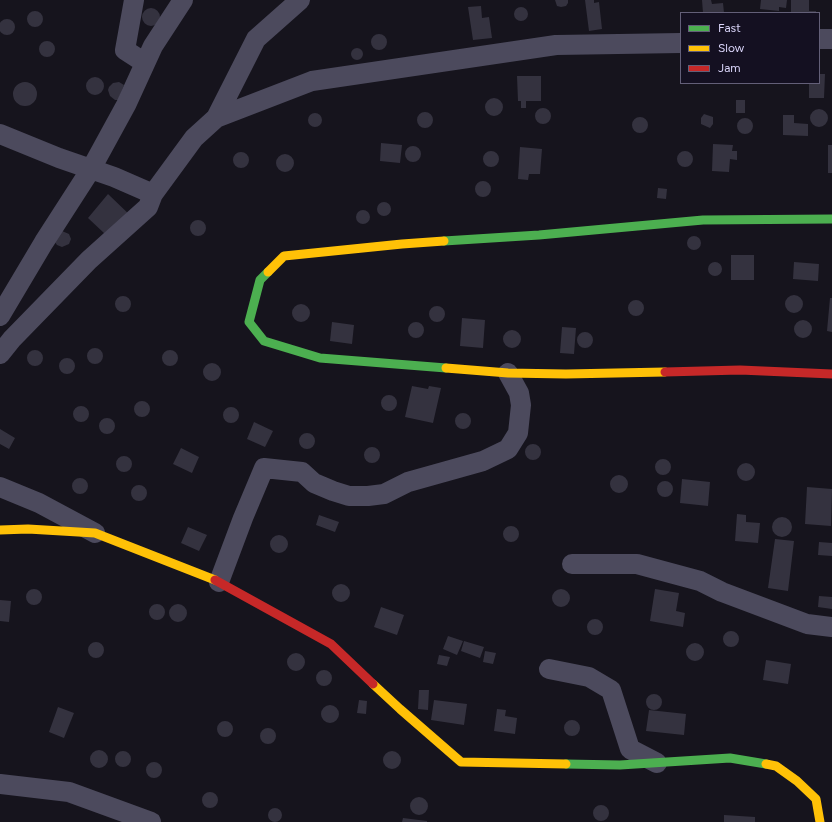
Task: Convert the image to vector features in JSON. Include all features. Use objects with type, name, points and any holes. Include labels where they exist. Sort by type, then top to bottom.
[{"type":"street","points":[[134,0],[125,50],[145,63]]},
{"type":"street","points":[[0,316],[44,242],[91,169],[126,105],[153,46],[183,0]]},
{"type":"street","points":[[0,354],[12,339],[89,260],[148,207],[153,194],[194,138],[216,118],[256,39],[300,0]]},
{"type":"street","points":[[820,39],[832,39]]},
{"type":"street","points":[[216,118],[312,81],[556,45],[680,43]]},
{"type":"street","points":[[0,134],[59,158],[114,177],[153,194]]},
{"type":"street","points":[[832,219],[703,220],[539,235],[402,244],[284,256],[260,280],[249,322],[264,341],[320,358],[508,373],[566,374],[740,370],[832,374]]},
{"type":"street","points":[[219,582],[264,468],[302,472],[314,483],[334,491],[350,496],[368,496],[384,494],[408,482],[483,461],[508,449],[518,433],[521,405],[519,393],[508,373]]},
{"type":"street","points":[[0,487],[39,504],[95,533],[219,582],[331,644],[400,709],[461,762],[620,765],[730,758],[776,766],[797,781],[816,799],[820,822]]},
{"type":"street","points":[[0,530],[28,529],[95,533]]},
{"type":"street","points":[[572,564],[637,564],[700,581],[722,592],[807,624],[832,627]]},
{"type":"street","points":[[549,669],[589,677],[611,690],[630,749],[657,763]]},
{"type":"street","points":[[0,784],[69,792],[151,822]]},
{"type":"building","points":[[555,0],[568,0],[568,3],[566,6],[561,7],[557,6]]},
{"type":"building","points":[[585,0],[594,0],[594,3],[599,2],[602,29],[589,31]]},
{"type":"building","points":[[702,0],[711,0],[712,4],[723,3],[724,12],[703,12]]},
{"type":"building","points":[[761,0],[787,0],[786,8],[779,7],[779,11],[760,9]]},
{"type":"building","points":[[791,0],[809,0],[809,11],[816,11],[816,12],[791,12]]},
{"type":"building","points":[[481,6],[482,18],[489,17],[492,38],[473,40],[468,7]]},
{"type":"building","points":[[521,7],[526,9],[528,14],[526,19],[521,21],[516,19],[514,14],[516,9]]},
{"type":"building","points":[[147,8],[155,8],[160,13],[158,24],[155,26],[147,26],[142,21],[142,13]]},
{"type":"building","points":[[35,11],[41,13],[43,19],[41,25],[35,27],[29,25],[27,19],[29,13]]},
{"type":"building","points":[[7,19],[13,21],[15,27],[13,33],[7,35],[1,33],[-1,27],[1,21]]},
{"type":"building","points":[[376,34],[382,34],[387,39],[385,48],[382,50],[376,50],[371,45],[371,39]]},
{"type":"building","points":[[44,41],[50,41],[55,46],[53,55],[50,57],[44,57],[39,52],[39,46]]},
{"type":"building","points":[[359,48],[362,49],[362,59],[355,60],[352,59],[351,52],[352,49]]},
{"type":"building","points":[[820,74],[825,74],[824,98],[809,98],[809,84],[820,84]]},
{"type":"building","points":[[517,76],[541,76],[541,101],[526,101],[526,108],[521,108],[521,101],[518,101]]},
{"type":"building","points":[[95,77],[101,80],[104,86],[101,92],[95,95],[89,92],[86,86],[89,80]]},
{"type":"building","points":[[25,82],[33,86],[37,94],[33,102],[25,106],[17,102],[13,94],[17,86]]},
{"type":"building","points":[[119,82],[124,85],[118,100],[115,100],[110,96],[108,90],[113,83]]},
{"type":"building","points":[[494,98],[500,101],[503,107],[500,113],[494,116],[488,113],[485,107],[488,101]]},
{"type":"building","points":[[736,100],[745,100],[745,113],[736,113]]},
{"type":"building","points":[[540,108],[546,108],[551,113],[549,122],[546,124],[540,124],[535,119],[535,113]]},
{"type":"building","points":[[815,109],[823,109],[828,114],[826,125],[823,127],[815,127],[810,122],[810,114]]},
{"type":"building","points":[[425,112],[431,114],[433,120],[431,126],[425,128],[419,126],[417,120],[419,114]]},
{"type":"building","points":[[315,113],[320,115],[322,120],[320,125],[315,127],[310,125],[308,120],[310,115]]},
{"type":"building","points":[[704,114],[713,117],[713,124],[710,128],[701,124],[701,118]]},
{"type":"building","points":[[783,115],[794,115],[794,123],[808,124],[808,136],[783,135]]},
{"type":"building","points":[[640,117],[647,122],[648,125],[643,132],[640,133],[633,128],[632,125],[637,118]]},
{"type":"building","points":[[742,118],[748,118],[753,123],[751,132],[748,134],[742,134],[737,129],[737,123]]},
{"type":"building","points":[[381,143],[402,145],[400,163],[380,161]]},
{"type":"building","points":[[713,144],[733,145],[732,151],[737,151],[737,160],[730,159],[729,172],[712,171]]},
{"type":"building","points":[[828,145],[832,145],[832,173],[828,173]]},
{"type":"building","points":[[413,146],[420,151],[421,154],[416,161],[413,162],[406,157],[405,154],[410,147]]},
{"type":"building","points":[[520,147],[542,149],[540,174],[529,174],[528,180],[518,179]]},
{"type":"building","points":[[491,151],[498,156],[499,159],[494,166],[491,167],[484,162],[483,159],[488,152]]},
{"type":"building","points":[[685,151],[692,156],[693,159],[688,166],[685,167],[678,162],[677,159],[682,152]]},
{"type":"building","points":[[241,152],[247,154],[249,160],[247,166],[241,168],[235,166],[233,160],[235,154]]},
{"type":"building","points":[[281,154],[289,154],[294,159],[292,170],[289,172],[281,172],[276,167],[276,159]]},
{"type":"building","points":[[483,181],[490,186],[491,189],[486,196],[483,197],[476,192],[475,189],[480,182]]},
{"type":"building","points":[[658,188],[667,189],[666,199],[657,198]]},
{"type":"building","points":[[108,194],[133,218],[105,234],[88,218]]},
{"type":"building","points":[[381,202],[387,202],[391,206],[391,212],[387,216],[381,216],[377,212],[377,206]]},
{"type":"building","points":[[360,210],[366,210],[370,214],[370,220],[366,224],[360,224],[356,220],[356,214]]},
{"type":"building","points":[[195,220],[201,220],[206,225],[204,234],[201,236],[195,236],[190,231],[190,225]]},
{"type":"building","points":[[62,231],[69,234],[71,239],[69,244],[62,247],[57,245],[54,241]]},
{"type":"building","points":[[694,236],[699,238],[701,243],[699,248],[694,250],[689,248],[687,243],[689,238]]},
{"type":"building","points":[[731,255],[754,255],[754,280],[731,280]]},
{"type":"building","points":[[715,262],[720,264],[722,269],[720,274],[715,276],[710,274],[708,269],[710,264]]},
{"type":"building","points":[[794,262],[819,264],[818,281],[793,279]]},
{"type":"building","points":[[794,295],[800,298],[803,304],[800,310],[794,313],[788,310],[785,304],[788,298]]},
{"type":"building","points":[[123,296],[129,298],[131,304],[129,310],[123,312],[117,310],[115,304],[117,298]]},
{"type":"building","points":[[830,298],[832,298],[832,332],[827,331]]},
{"type":"building","points":[[636,300],[642,302],[644,308],[642,314],[636,316],[630,314],[628,308],[630,302]]},
{"type":"building","points":[[297,304],[305,304],[310,309],[308,320],[305,322],[297,322],[292,317],[292,309]]},
{"type":"building","points":[[437,306],[443,308],[445,314],[443,320],[437,322],[431,320],[429,314],[431,308]]},
{"type":"building","points":[[462,318],[485,320],[483,348],[460,346]]},
{"type":"building","points":[[803,320],[809,323],[812,329],[809,335],[803,338],[797,335],[794,329],[797,323]]},
{"type":"building","points":[[332,322],[354,325],[352,344],[330,341]]},
{"type":"building","points":[[416,322],[422,324],[424,330],[422,336],[416,338],[410,336],[408,330],[410,324]]},
{"type":"building","points":[[562,327],[576,328],[574,354],[560,353]]},
{"type":"building","points":[[512,330],[518,333],[521,339],[518,345],[512,348],[506,345],[503,339],[506,333]]},
{"type":"building","points":[[585,332],[591,334],[593,340],[591,346],[585,348],[579,346],[577,340],[579,334]]},
{"type":"building","points":[[95,348],[101,350],[103,356],[101,362],[95,364],[89,362],[87,356],[89,350]]},
{"type":"building","points":[[35,350],[41,352],[43,358],[41,364],[35,366],[29,364],[27,358],[29,352]]},
{"type":"building","points":[[170,350],[176,352],[178,358],[176,364],[170,366],[164,364],[162,358],[164,352]]},
{"type":"building","points":[[67,358],[73,360],[75,366],[73,372],[67,374],[61,372],[59,366],[61,360]]},
{"type":"building","points":[[208,363],[216,363],[221,368],[219,379],[216,381],[208,381],[203,376],[203,368]]},
{"type":"building","points":[[412,386],[428,389],[429,386],[441,388],[433,423],[405,417]]},
{"type":"building","points":[[389,395],[395,397],[397,403],[395,409],[389,411],[383,409],[381,403],[383,397]]},
{"type":"building","points":[[142,401],[148,403],[150,409],[148,415],[142,417],[136,415],[134,409],[136,403]]},
{"type":"building","points":[[81,406],[87,408],[89,414],[87,420],[81,422],[75,420],[73,414],[75,408]]},
{"type":"building","points":[[231,407],[237,409],[239,415],[237,421],[231,423],[225,421],[223,415],[225,409]]},
{"type":"building","points":[[463,413],[469,415],[471,421],[469,427],[463,429],[457,427],[455,421],[457,415]]},
{"type":"building","points":[[107,418],[113,420],[115,426],[113,432],[107,434],[101,432],[99,426],[101,420]]},
{"type":"building","points":[[254,422],[273,431],[265,447],[247,439]]},
{"type":"building","points":[[0,429],[15,438],[9,449],[0,444]]},
{"type":"building","points":[[307,433],[313,435],[315,441],[313,447],[307,449],[301,447],[299,441],[301,435]]},
{"type":"building","points":[[533,444],[539,446],[541,452],[539,458],[533,460],[527,458],[525,452],[527,446]]},
{"type":"building","points":[[372,447],[379,452],[380,455],[375,462],[372,463],[365,458],[364,455],[369,448]]},
{"type":"building","points":[[181,448],[199,457],[192,473],[173,464]]},
{"type":"building","points":[[124,456],[130,458],[132,464],[130,470],[124,472],[118,470],[116,464],[118,458]]},
{"type":"building","points":[[663,459],[669,461],[671,467],[669,473],[663,475],[657,473],[655,467],[657,461]]},
{"type":"building","points":[[746,463],[752,466],[755,472],[752,478],[746,481],[740,478],[737,472],[740,466]]},
{"type":"building","points":[[615,475],[623,475],[628,480],[626,491],[623,493],[615,493],[610,488],[610,480]]},
{"type":"building","points":[[80,478],[86,480],[88,486],[86,492],[80,494],[74,492],[72,486],[74,480]]},
{"type":"building","points":[[682,479],[710,482],[708,506],[680,503]]},
{"type":"building","points":[[662,481],[668,481],[673,486],[671,495],[668,497],[662,497],[657,492],[657,486]]},
{"type":"building","points":[[139,485],[145,487],[147,493],[145,499],[139,501],[133,499],[131,493],[133,487]]},
{"type":"building","points":[[807,487],[832,489],[831,526],[805,524]]},
{"type":"building","points":[[737,514],[746,515],[746,522],[760,523],[758,543],[735,541]]},
{"type":"building","points":[[319,515],[339,522],[335,532],[316,525]]},
{"type":"building","points":[[782,517],[789,520],[792,527],[789,534],[782,537],[775,534],[772,527],[775,520]]},
{"type":"building","points":[[511,526],[517,528],[519,534],[517,540],[511,542],[505,540],[503,534],[505,528]]},
{"type":"building","points":[[188,527],[207,535],[199,551],[181,543]]},
{"type":"building","points":[[275,535],[283,535],[288,540],[286,551],[283,553],[275,553],[270,548],[270,540]]},
{"type":"building","points":[[775,539],[794,541],[788,591],[768,588]]},
{"type":"building","points":[[819,542],[832,543],[832,556],[818,555]]},
{"type":"building","points":[[337,584],[345,584],[350,589],[348,600],[345,602],[337,602],[332,597],[332,589]]},
{"type":"building","points":[[34,589],[40,591],[42,597],[40,603],[34,605],[28,603],[26,597],[28,591]]},
{"type":"building","points":[[561,589],[567,592],[570,598],[567,604],[561,607],[555,604],[552,598],[555,592]]},
{"type":"building","points":[[655,589],[679,593],[676,611],[685,613],[683,627],[650,621]]},
{"type":"building","points":[[819,596],[832,597],[832,609],[818,607]]},
{"type":"building","points":[[0,600],[11,601],[9,622],[0,621]]},
{"type":"building","points":[[157,604],[163,606],[165,612],[163,618],[157,620],[151,618],[149,612],[151,606]]},
{"type":"building","points":[[174,604],[182,604],[187,609],[185,620],[182,622],[174,622],[169,617],[169,609]]},
{"type":"building","points":[[381,607],[404,615],[397,635],[374,627]]},
{"type":"building","points":[[592,619],[598,619],[603,624],[601,633],[598,635],[592,635],[587,630],[587,624]]},
{"type":"building","points":[[731,631],[737,633],[739,639],[737,645],[731,647],[725,645],[723,639],[725,633]]},
{"type":"building","points":[[448,636],[463,641],[457,655],[443,649]]},
{"type":"building","points":[[464,641],[484,647],[480,658],[461,651]]},
{"type":"building","points":[[96,642],[102,644],[104,650],[102,656],[96,658],[90,656],[88,650],[90,644]]},
{"type":"building","points":[[695,643],[701,646],[704,652],[701,658],[695,661],[689,658],[686,652],[689,646]]},
{"type":"building","points":[[485,651],[496,653],[493,664],[483,662]]},
{"type":"building","points":[[292,653],[300,653],[305,658],[303,669],[300,671],[292,671],[287,666],[287,658]]},
{"type":"building","points":[[439,655],[450,657],[447,666],[437,664]]},
{"type":"building","points":[[766,660],[791,664],[788,684],[763,680]]},
{"type":"building","points":[[321,670],[327,670],[332,675],[330,684],[327,686],[321,686],[316,681],[316,675]]},
{"type":"building","points":[[419,690],[429,690],[428,710],[418,709]]},
{"type":"building","points":[[654,694],[661,699],[662,702],[657,709],[654,710],[647,705],[646,702],[651,695]]},
{"type":"building","points":[[359,700],[367,701],[366,714],[357,713]]},
{"type":"building","points":[[434,700],[467,704],[464,725],[431,720]]},
{"type":"building","points":[[326,705],[334,705],[339,710],[337,721],[334,723],[326,723],[321,718],[321,710]]},
{"type":"building","points":[[58,707],[74,713],[64,738],[49,732]]},
{"type":"building","points":[[497,709],[506,710],[505,716],[517,718],[515,734],[494,731]]},
{"type":"building","points":[[649,710],[686,714],[684,735],[646,731]]},
{"type":"building","points":[[572,720],[578,722],[580,728],[578,734],[572,736],[566,734],[564,728],[566,722]]},
{"type":"building","points":[[225,721],[231,723],[233,729],[231,735],[225,737],[219,735],[217,729],[219,723]]},
{"type":"building","points":[[265,728],[271,728],[276,733],[274,742],[271,744],[265,744],[260,739],[260,733]]},
{"type":"building","points":[[95,750],[103,750],[108,755],[106,766],[103,768],[95,768],[90,763],[90,755]]},
{"type":"building","points":[[123,751],[129,753],[131,759],[129,765],[123,767],[117,765],[115,759],[117,753]]},
{"type":"building","points":[[392,751],[398,754],[401,760],[398,766],[392,769],[386,766],[383,760],[386,754]]},
{"type":"building","points":[[154,762],[160,764],[162,770],[160,776],[154,778],[148,776],[146,770],[148,764]]},
{"type":"building","points":[[210,792],[216,794],[218,800],[216,806],[210,808],[204,806],[202,800],[204,794]]},
{"type":"building","points":[[419,797],[423,798],[427,802],[427,810],[423,814],[419,815],[415,814],[411,810],[410,806],[411,802],[415,798]]},
{"type":"building","points":[[601,805],[607,807],[609,813],[607,819],[601,821],[595,819],[593,813],[595,807]]},
{"type":"building","points":[[272,808],[278,808],[282,812],[282,818],[278,822],[272,822],[268,818],[268,812]]},
{"type":"building","points":[[724,815],[755,817],[755,822],[724,822]]},
{"type":"building","points":[[403,818],[427,821],[427,822],[402,822]]},
{"type":"traffic: fast","points":[[444,241],[539,235],[703,220],[832,219]]},
{"type":"traffic: fast","points":[[268,272],[260,280],[249,322],[264,341],[320,358],[446,368]]},
{"type":"traffic: fast","points":[[566,764],[620,765],[730,758],[766,764]]},
{"type":"traffic: slow","points":[[268,272],[284,256],[444,241]]},
{"type":"traffic: slow","points":[[446,368],[508,373],[566,374],[665,372]]},
{"type":"traffic: slow","points":[[0,530],[28,529],[95,533],[215,580]]},
{"type":"traffic: slow","points":[[373,684],[461,762],[566,764]]},
{"type":"traffic: slow","points":[[766,764],[776,766],[797,781],[816,799],[820,822]]},
{"type":"traffic: jam","points":[[665,372],[740,370],[832,374]]},
{"type":"traffic: jam","points":[[215,580],[331,644],[373,684]]}]
